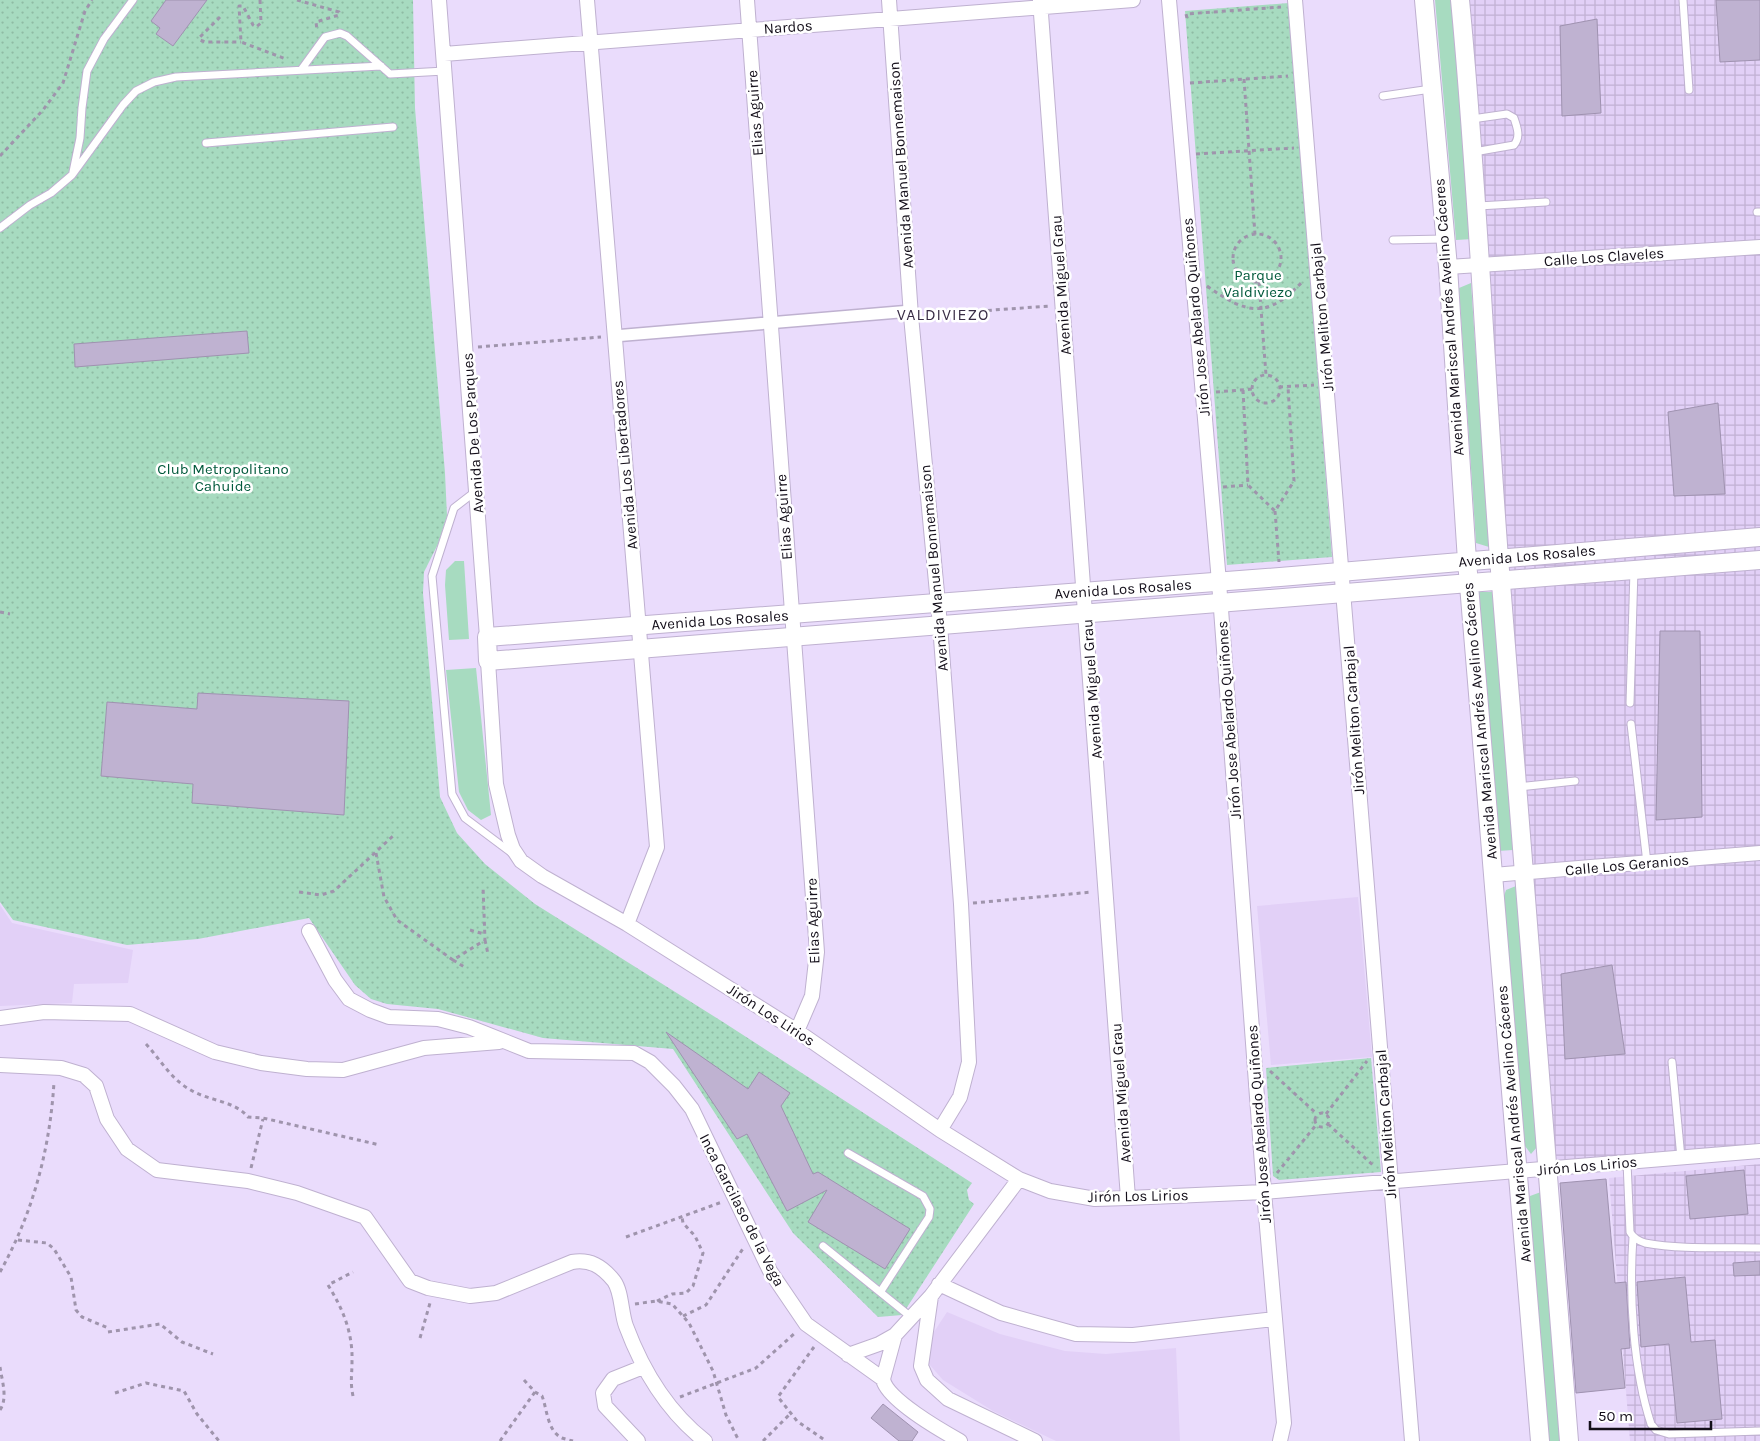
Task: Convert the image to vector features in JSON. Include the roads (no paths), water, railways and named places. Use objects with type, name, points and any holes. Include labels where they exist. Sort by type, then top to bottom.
[{"type":"street","name":"Avenida De Los Parques","points":[[439,0],[477,490],[496,784],[508,835],[521,861]]},
{"type":"street","name":"Avenida Los Libertadores","points":[[587,0],[639,649],[657,847],[627,924]]},
{"type":"street","name":"Elias Aguirre","points":[[747,0],[792,637],[817,952],[812,996],[797,1031]]},
{"type":"street","name":"Avenida Manuel Bonnemaison","points":[[890,0],[911,314],[940,625],[961,904],[969,1062],[960,1097],[940,1130]]},
{"type":"street","name":"Nardos","points":[[444,54],[891,20],[1040,4],[1133,0]]},
{"type":"street","name":"Jirón Jose Abelardo Quiñones","points":[[1169,0],[1182,154],[1200,276],[1217,487],[1219,582],[1274,1320],[1284,1423],[1280,1441]]},
{"type":"street","name":"Avenida Mariscal Andrés Avelino Cáceres","points":[[1424,0],[1430,89],[1448,267],[1467,561],[1540,1441]]},
{"type":"street","name":"Avenida Mariscal Andrés Avelino Cáceres","points":[[1460,0],[1472,119],[1500,580],[1550,1169],[1569,1441]]},
{"type":"street","name":"Jirón Meliton Carbajal","points":[[1291,3],[1302,75],[1322,384],[1343,572],[1412,1441]]},
{"type":"street","name":"Avenida Miguel Grau","points":[[1040,4],[1107,891],[1128,1198]]},
{"type":"street","name":"Calle Los Claveles","points":[[1448,267],[1760,247]]},
{"type":"street","points":[[614,336],[911,314]]},
{"type":"street","name":"Avenida Los Rosales","points":[[486,637],[1219,582],[1760,537]]},
{"type":"street","name":"Avenida Los Rosales","points":[[488,661],[1760,560]]},
{"type":"street","name":"Calle Los Geranios","points":[[1493,875],[1647,864],[1760,853]]},
{"type":"street","name":"Jirón Los Lirios","points":[[521,861],[542,876],[627,924],[797,1031],[940,1130],[1019,1180],[1050,1191],[1095,1199],[1128,1198],[1390,1181],[1760,1151]]},
{"type":"street","name":"Inca Garcilaso de la Vega","points":[[310,930],[335,980],[349,999],[388,1017],[438,1019],[469,1027],[529,1051],[634,1053],[650,1062],[674,1086],[692,1109],[770,1271],[806,1324],[883,1379],[884,1386],[899,1400],[940,1430],[960,1441]]},
{"type":"street","points":[[0,1018],[44,1012],[130,1014],[215,1052],[261,1063],[307,1069],[343,1070],[424,1048],[503,1042]]},
{"type":"street","points":[[0,1065],[61,1068],[84,1075],[96,1086],[107,1118],[127,1149],[156,1170],[248,1181],[297,1193],[365,1217],[410,1281],[434,1289],[470,1296],[496,1293],[582,1260],[596,1264],[615,1283],[625,1324],[644,1367],[668,1402],[690,1429],[705,1441]]},
{"type":"street","points":[[848,1355],[878,1344],[895,1335],[935,1290],[1019,1180]]},
{"type":"street","points":[[935,1290],[1001,1313],[1076,1334],[1134,1335],[1274,1320]]},
{"type":"street","points":[[935,1290],[921,1366],[927,1380],[948,1399],[1035,1441]]},
{"type":"street","points":[[883,1379],[895,1335]]},
{"type":"street","points":[[638,1441],[605,1406],[603,1393],[612,1379],[644,1367]]},
{"type":"lane","points":[[72,175],[80,138],[82,108],[88,71],[104,39],[133,0]]},
{"type":"lane","points":[[1683,0],[1689,90]]},
{"type":"lane","points":[[303,67],[320,42],[332,33],[340,33],[347,36],[390,74],[446,71]]},
{"type":"lane","points":[[0,228],[30,205],[51,194],[72,175],[123,105],[136,91],[154,82],[176,77],[303,67],[381,66]]},
{"type":"lane","points":[[1383,96],[1430,89]]},
{"type":"lane","points":[[1472,119],[1507,114],[1514,118],[1518,130],[1517,141],[1514,145],[1474,152]]},
{"type":"lane","points":[[206,142],[393,127]]},
{"type":"lane","points":[[1478,206],[1546,202]]},
{"type":"lane","points":[[1393,240],[1444,239]]},
{"type":"lane","points":[[477,490],[454,508],[432,576],[452,794],[464,818],[521,861]]},
{"type":"lane","points":[[1630,703],[1634,570]]},
{"type":"lane","points":[[1631,724],[1647,864]]},
{"type":"lane","points":[[1518,788],[1575,781]]},
{"type":"lane","points":[[1672,1062],[1681,1158]]},
{"type":"lane","points":[[848,1153],[923,1196],[930,1209],[929,1217],[881,1291]]},
{"type":"lane","points":[[1627,1162],[1630,1232],[1633,1236],[1644,1242],[1681,1246],[1760,1248]]},
{"type":"lane","points":[[1633,1236],[1630,1290],[1637,1354],[1651,1424],[1656,1430],[1668,1434],[1760,1431]]},
{"type":"lane","points":[[823,1246],[911,1317]]},
{"type":"district","name":"VALDIVIEZO","points":[[943,314]]},
{"type":"park label","name":"Parque Valdiviezo","points":[[1258,284]]},
{"type":"park label","name":"Club Metropolitano Cahuide","points":[[223,478]]}]
